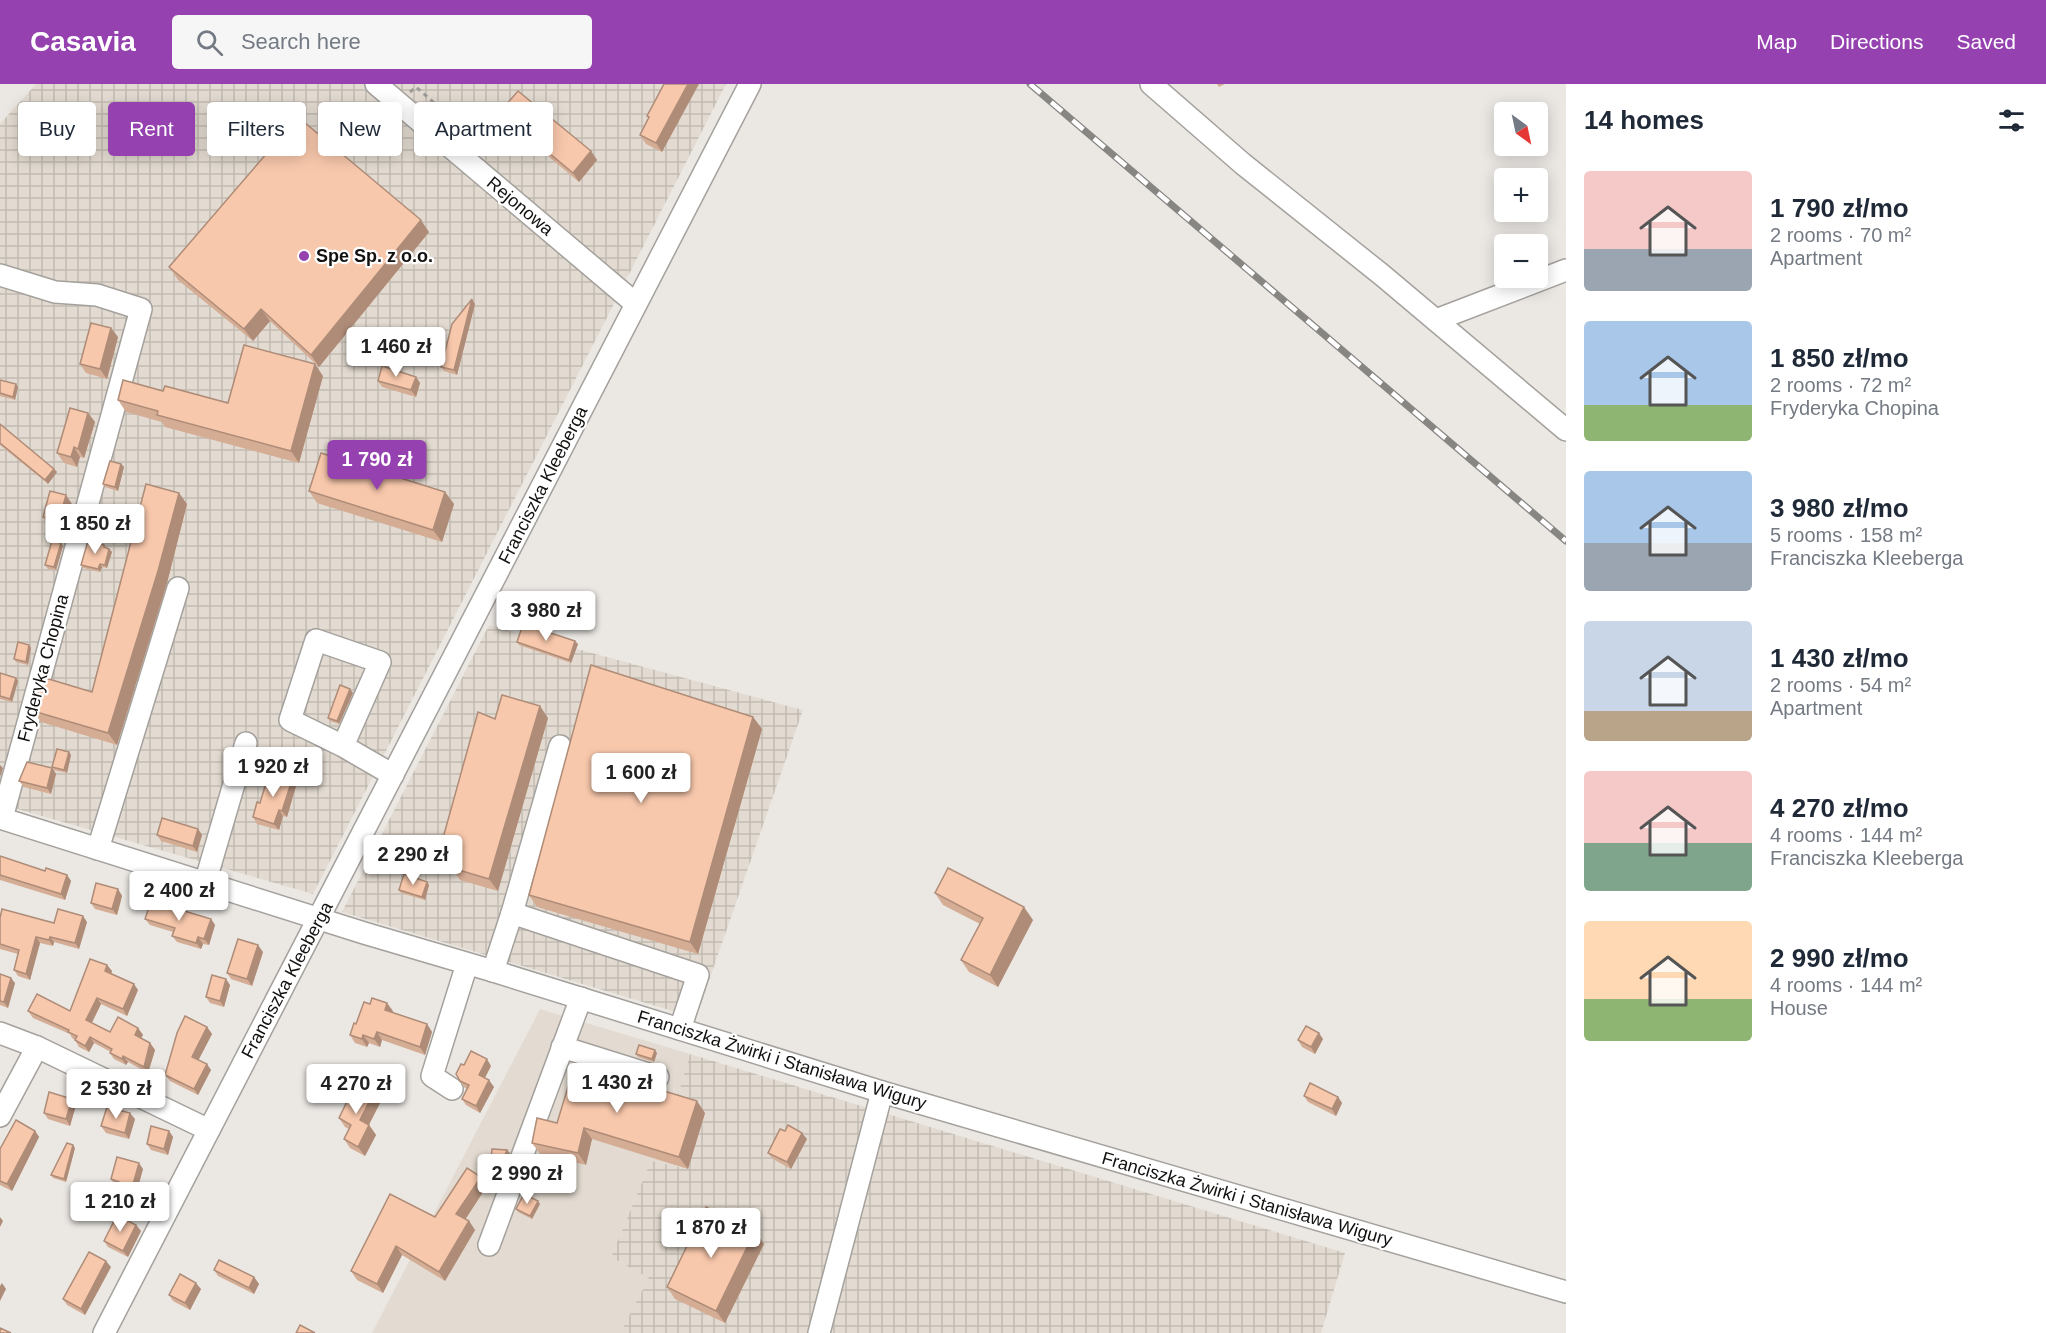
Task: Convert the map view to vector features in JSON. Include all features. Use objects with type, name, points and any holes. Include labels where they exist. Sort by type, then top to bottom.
[{"type":"street","name":"Rejonowa","points":[[376,84],[636,304]]},
{"type":"street","name":"Franciszka Kleeberga","points":[[105,1333],[750,84]]},
{"type":"street","points":[[1151,84],[1243,164],[1436,320],[1566,430]]},
{"type":"street","points":[[1436,320],[1566,270]]},
{"type":"street","name":"Fryderyka Chopina","points":[[0,275],[55,292],[97,295],[141,309],[1,818]]},
{"type":"street","points":[[98,849],[178,588]]},
{"type":"street","points":[[343,747],[380,662],[316,640],[290,720],[393,775]]},
{"type":"street","points":[[206,883],[246,743]]},
{"type":"street","points":[[493,970],[512,913],[560,746]]},
{"type":"street","name":"Franciszka Żwirki i Stanisława Wigury","points":[[1,818],[882,1092],[1566,1292]]},
{"type":"street","points":[[512,913],[698,975],[680,1029]]},
{"type":"street","points":[[452,1089],[432,1076],[467,964]]},
{"type":"street","points":[[489,1245],[581,998]]},
{"type":"street","points":[[0,1033],[37,1047],[209,1130]]},
{"type":"street","points":[[0,1116],[37,1047]]},
{"type":"street","points":[[562,1047],[658,1077]]},
{"type":"street","points":[[819,1333],[882,1092]]},
{"type":"shaded area","points":[[36,84],[726,84],[313,894],[0,804],[0,124],[18,104],[18,156],[96,156],[96,102],[20,102]]},
{"type":"shaded area","points":[[489,625],[803,710],[696,1018],[342,912]]},
{"type":"shaded area","points":[[540,1009],[690,1054],[677,1098],[705,1113],[688,1169],[651,1161],[611,1257],[650,1278],[620,1333],[372,1333]]},
{"type":"shaded area","points":[[690,1054],[1345,1253],[1321,1333],[620,1333],[649,1278],[611,1257],[651,1161],[688,1169],[677,1098]]},
{"type":"building","points":[[664,84],[688,84],[656,143],[640,135]]},
{"type":"building","points":[[518,91],[531,102],[509,102]]},
{"type":"building","points":[[553,120],[591,151],[573,173],[553,156]]},
{"type":"building","name":"Spe Sp. z o.o.","points":[[306,124],[318,134],[318,156],[345,156],[421,220],[311,355],[261,309],[244,329],[169,267],[264,156],[306,156]]},
{"type":"building","points":[[472,299],[454,370],[441,367],[452,324]]},
{"type":"building","points":[[91,323],[111,328],[100,369],[80,364]]},
{"type":"building","points":[[244,345],[315,364],[291,451],[157,415],[158,411],[118,400],[123,380],[163,391],[165,386],[228,403]]},
{"type":"building","points":[[382,366],[416,377],[411,390],[378,381]]},
{"type":"building","points":[[0,380],[16,384],[13,397],[0,393]]},
{"type":"building","points":[[70,408],[88,413],[78,449],[74,447],[71,457],[57,453]]},
{"type":"building","points":[[0,424],[54,469],[45,480],[0,443]]},
{"type":"building","points":[[321,453],[445,492],[433,530],[309,491]]},
{"type":"building","points":[[110,461],[121,464],[115,487],[103,484]]},
{"type":"building","points":[[146,484],[179,493],[158,571],[108,733],[33,711],[42,677],[92,692]]},
{"type":"building","points":[[50,491],[66,495],[59,521],[43,517]]},
{"type":"building","points":[[52,541],[61,543],[54,567],[45,565]]},
{"type":"building","points":[[88,541],[104,545],[109,549],[105,565],[100,564],[98,569],[81,565]]},
{"type":"building","points":[[523,624],[575,641],[569,660],[517,642]]},
{"type":"building","points":[[18,642],[29,645],[26,662],[14,659]]},
{"type":"building","points":[[591,665],[753,717],[690,942],[529,895]]},
{"type":"building","points":[[0,673],[16,678],[10,699],[0,696]]},
{"type":"building","points":[[340,685],[350,689],[337,721],[328,718]]},
{"type":"building","points":[[502,695],[540,706],[489,879],[452,868],[459,843],[443,838],[478,712],[495,719]]},
{"type":"building","points":[[57,749],[69,752],[64,770],[52,767]]},
{"type":"building","points":[[27,762],[52,768],[47,788],[19,781]]},
{"type":"building","points":[[269,773],[292,780],[282,811],[279,810],[274,824],[253,817]]},
{"type":"building","points":[[162,818],[198,829],[193,846],[157,835]]},
{"type":"building","points":[[0,856],[45,871],[46,868],[67,875],[61,894],[0,875]]},
{"type":"building","points":[[948,868],[1024,907],[990,975],[961,960],[983,918],[935,893]]},
{"type":"building","points":[[404,874],[427,882],[422,897],[399,890]]},
{"type":"building","points":[[96,883],[118,889],[112,909],[91,903]]},
{"type":"building","points":[[151,901],[211,919],[204,939],[198,937],[196,943],[172,936],[175,928],[145,919]]},
{"type":"building","points":[[2,909],[54,923],[58,909],[83,916],[75,943],[50,937],[49,940],[36,937],[26,974],[14,970],[19,950],[0,944]]},
{"type":"building","points":[[238,939],[258,945],[247,979],[227,973]]},
{"type":"building","points":[[90,959],[107,965],[105,971],[134,984],[123,1009],[97,998],[86,1020],[110,1032],[118,1017],[138,1028],[135,1035],[150,1043],[144,1067],[123,1056],[122,1059],[110,1053],[112,1049],[90,1037],[85,1046],[75,1040],[77,1036],[68,1032],[69,1030],[28,1011],[37,994],[70,1011]]},
{"type":"building","points":[[0,974],[11,978],[4,1002],[0,1001]]},
{"type":"building","points":[[212,975],[226,979],[220,1001],[206,997]]},
{"type":"building","points":[[372,998],[387,1003],[385,1010],[427,1024],[420,1047],[377,1032],[374,1039],[363,1035],[362,1039],[350,1035],[364,1002],[370,1004]]},
{"type":"building","points":[[185,1016],[207,1027],[192,1057],[207,1064],[194,1089],[165,1075],[177,1033]]},
{"type":"building","points":[[1306,1026],[1319,1033],[1311,1047],[1298,1040]]},
{"type":"building","points":[[639,1045],[655,1050],[652,1059],[636,1054]]},
{"type":"building","points":[[471,1051],[487,1059],[479,1075],[489,1080],[476,1106],[462,1099],[469,1085],[460,1081],[456,1074]]},
{"type":"building","points":[[575,1064],[697,1101],[679,1157],[584,1128],[578,1153],[532,1143],[537,1118],[557,1123]]},
{"type":"building","points":[[1310,1083],[1338,1097],[1332,1109],[1304,1096]]},
{"type":"building","points":[[355,1085],[373,1094],[360,1120],[369,1125],[358,1147],[344,1139],[351,1125],[339,1118]]},
{"type":"building","points":[[49,1092],[72,1099],[66,1119],[44,1113]]},
{"type":"building","points":[[107,1107],[130,1113],[125,1133],[101,1126]]},
{"type":"building","points":[[16,1120],[35,1131],[7,1184],[0,1181],[0,1149]]},
{"type":"building","points":[[788,1125],[802,1133],[787,1162],[768,1153],[780,1129],[785,1131]]},
{"type":"building","points":[[151,1126],[169,1131],[164,1149],[147,1144]]},
{"type":"building","points":[[67,1143],[73,1145],[64,1179],[51,1175]]},
{"type":"building","points":[[492,1149],[507,1150],[495,1183],[489,1182]]},
{"type":"building","points":[[117,1157],[139,1163],[130,1195],[116,1191],[119,1182],[111,1179]]},
{"type":"building","points":[[467,1168],[481,1177],[456,1214],[469,1221],[439,1272],[396,1246],[377,1284],[351,1271],[390,1194],[435,1217]]},
{"type":"building","points":[[524,1194],[538,1201],[530,1216],[516,1209]]},
{"type":"building","points":[[706,1207],[755,1231],[716,1311],[667,1287]]},
{"type":"building","points":[[117,1215],[136,1225],[123,1251],[104,1241]]},
{"type":"building","points":[[89,1252],[106,1261],[81,1309],[63,1299]]},
{"type":"building","points":[[219,1260],[254,1277],[249,1288],[214,1270]]},
{"type":"building","points":[[180,1274],[196,1283],[185,1303],[169,1295]]},
{"type":"building","points":[[300,1325],[315,1333],[296,1333]]},
{"type":"building","points":[[0,1328],[11,1333],[0,1333]]},
{"type":"railway","points":[[1030,84],[1566,541]]},
{"type":"place","name":"Spe Sp. z o.o.","points":[[304,256]]}]
